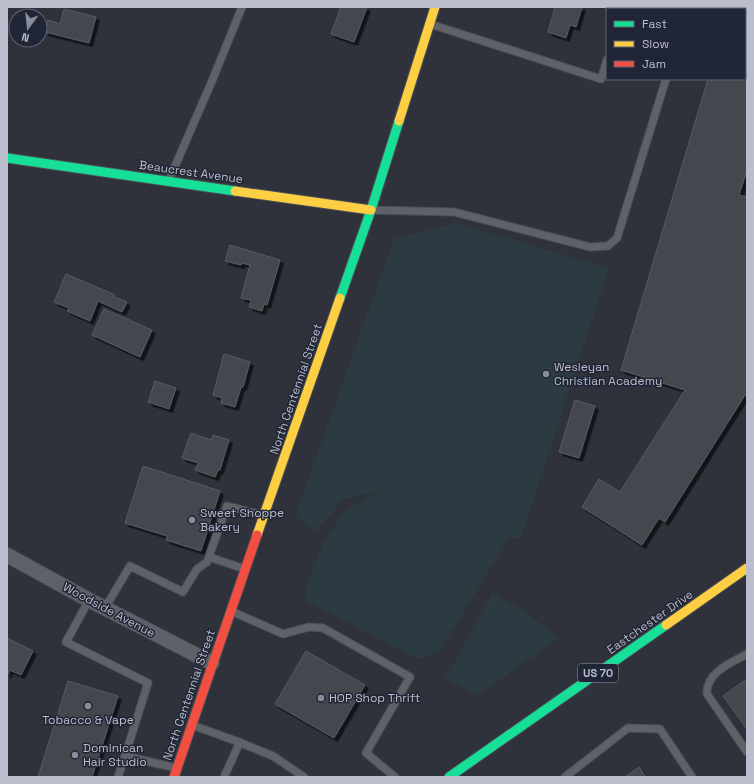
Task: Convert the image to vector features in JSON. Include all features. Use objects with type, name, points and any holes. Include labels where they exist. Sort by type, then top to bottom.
[{"type":"main road","name":"North Centennial Street","points":[[176,773],[230,611],[371,210],[435,7]]},
{"type":"main road","name":"Beaucrest Avenue","points":[[7,158],[371,210]]},
{"type":"main road","name":"Eastchester Drive","points":[[448,777],[747,568]]},
{"type":"street","name":"Woodside Avenue","points":[[7,555],[104,608],[212,663]]},
{"type":"lane","points":[[168,181],[212,81],[242,7]]},
{"type":"lane","points":[[430,24],[601,79],[606,63]]},
{"type":"lane","points":[[371,210],[454,212],[590,247],[608,246],[617,238],[666,80]]},
{"type":"lane","points":[[104,608],[130,566],[183,592],[196,568],[207,562],[227,506],[264,516]]},
{"type":"lane","points":[[209,557],[245,569]]},
{"type":"lane","points":[[89,600],[66,642],[148,683],[118,777]]},
{"type":"lane","points":[[230,611],[283,634],[309,627],[323,628],[410,677],[366,753],[395,777]]},
{"type":"lane","points":[[747,654],[712,677],[707,687],[707,694],[747,752]]},
{"type":"lane","points":[[191,725],[240,742],[273,756],[304,777]]},
{"type":"lane","points":[[565,777],[628,728],[660,729],[692,777]]},
{"type":"lane","points":[[224,777],[240,742]]},
{"type":"lane","points":[[125,756],[176,773]]},
{"type":"shaded area","points":[[455,223],[609,268],[521,538],[509,537],[440,651],[418,659],[305,601],[307,583],[322,546],[342,513],[378,492],[344,499],[316,531],[295,516],[394,239]]},
{"type":"shaded area","points":[[493,593],[523,610],[560,638],[476,696],[445,679]]},
{"type":"building","points":[[341,7],[367,7],[354,42],[331,34]]},
{"type":"building","points":[[555,7],[582,7],[576,27],[570,25],[566,38],[548,32]]},
{"type":"building","name":"Wesleyan Christian Academy","points":[[747,7],[747,170],[739,195],[747,197],[747,392],[665,522],[659,518],[642,545],[582,507],[599,479],[620,492],[685,390],[621,370],[708,80],[746,80],[746,8],[729,8]]},
{"type":"building","points":[[64,9],[96,17],[89,43],[48,33],[48,20],[60,24]]},
{"type":"building","points":[[230,245],[280,260],[267,305],[264,304],[262,311],[249,307],[251,300],[241,298],[250,265],[242,263],[241,265],[225,261]]},
{"type":"building","points":[[66,274],[115,295],[114,297],[127,302],[122,312],[98,301],[90,321],[67,311],[69,308],[54,302]]},
{"type":"building","points":[[104,309],[152,330],[140,357],[92,335]]},
{"type":"building","points":[[224,354],[250,362],[243,387],[241,387],[235,407],[221,403],[222,398],[213,395]]},
{"type":"building","points":[[155,381],[176,388],[169,409],[148,402]]},
{"type":"building","points":[[575,400],[595,406],[579,458],[559,452]]},
{"type":"building","points":[[191,433],[211,440],[213,435],[229,440],[220,470],[218,470],[215,477],[195,470],[198,463],[182,458]]},
{"type":"building","points":[[143,466],[220,491],[201,551],[166,540],[167,536],[125,523]]},
{"type":"building","points":[[7,638],[33,651],[21,675],[10,670],[7,675]]},
{"type":"building","points":[[306,651],[365,685],[334,738],[275,704]]},
{"type":"building","points":[[747,679],[747,729],[723,696]]},
{"type":"building","points":[[68,681],[118,696],[92,777],[38,777]]},
{"type":"building","points":[[639,767],[646,777],[625,777]]},
{"type":"traffic: fast","points":[[340,298],[371,210],[399,121]]},
{"type":"traffic: fast","points":[[7,158],[235,191]]},
{"type":"traffic: fast","points":[[449,777],[666,625]]},
{"type":"traffic: slow","points":[[399,121],[435,7]]},
{"type":"traffic: slow","points":[[235,191],[371,210]]},
{"type":"traffic: slow","points":[[257,535],[340,298]]},
{"type":"traffic: slow","points":[[666,625],[747,568]]},
{"type":"traffic: jam","points":[[174,777],[257,535]]},
{"type":"place","name":"Wesleyan Christian Academy","points":[[546,374]]},
{"type":"place","name":"Sweet Shoppe Bakery","points":[[192,520]]},
{"type":"place","name":"HOP Shop Thrift","points":[[321,698]]},
{"type":"place","name":"Tobacco & Vape","points":[[88,706]]},
{"type":"place","name":"Dominican Hair Studio","points":[[75,755]]}]
